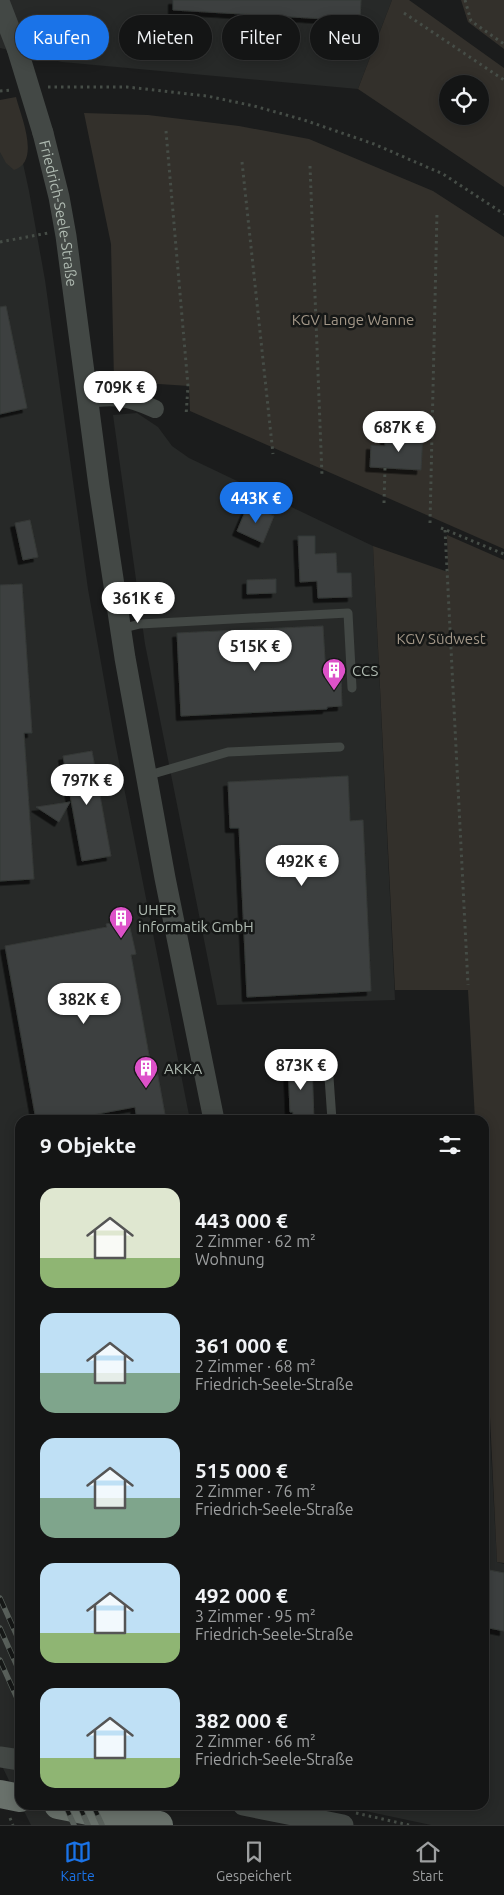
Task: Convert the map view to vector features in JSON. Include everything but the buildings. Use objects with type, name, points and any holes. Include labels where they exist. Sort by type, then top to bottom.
[{"type":"highway","points":[[0,1794],[15,1815]]},
{"type":"highway","points":[[83,1810],[159,1825]]},
{"type":"street","name":"Friedrich-Seele-Straße","points":[[0,4],[17,48],[43,133],[65,229],[120,629],[145,776],[213,1115]]},
{"type":"street","points":[[87,399],[118,396],[155,409]]},
{"type":"street","points":[[0,1757],[15,1759]]},
{"type":"street","points":[[288,1810],[345,1818]]},
{"type":"lane","points":[[120,629],[140,624],[348,613],[352,688]]},
{"type":"lane","points":[[145,776],[228,752],[340,747]]},
{"type":"lane","points":[[328,1063],[332,1115]]},
{"type":"path","points":[[465,0],[472,21],[504,44]]},
{"type":"path","points":[[404,13],[504,80]]},
{"type":"path","points":[[44,88],[67,86],[127,87],[207,96],[254,106],[304,120],[391,151],[443,174],[504,214]]},
{"type":"path","points":[[0,91],[18,90]]},
{"type":"path","points":[[166,131],[188,386],[186,416]]},
{"type":"path","points":[[242,162],[272,454]]},
{"type":"path","points":[[310,166],[322,476]]},
{"type":"path","points":[[430,523],[437,212]]},
{"type":"path","points":[[0,242],[36,235]]},
{"type":"path","points":[[384,503],[385,468]]},
{"type":"path","points":[[468,985],[443,529],[504,554]]},
{"type":"path","points":[[345,1818],[409,1825]]},
{"type":"shaded area","points":[[0,0],[392,0],[379,34],[379,15],[310,15],[310,60],[369,60],[358,89],[53,60],[109,60],[109,15],[15,15],[15,51],[0,48]]},
{"type":"shaded area","points":[[14,122],[29,191],[45,280],[88,589],[115,742],[189,1115],[15,1115],[15,1793],[0,1762],[0,125]]},
{"type":"shaded area","points":[[137,413],[158,427],[172,446],[189,458],[373,546],[395,1000],[217,1005],[145,644],[113,415]]},
{"type":"shaded area","points":[[489,1415],[497,1562],[504,1564],[504,1825],[431,1825],[360,1810],[489,1810]]},
{"type":"shaded area","points":[[24,1810],[128,1810],[133,1825],[31,1825]]},
{"type":"green space","points":[[392,0],[409,0],[504,68],[504,187],[358,89],[369,60],[379,60],[379,34]]},
{"type":"green space","points":[[461,0],[504,0],[504,49],[468,22]]},
{"type":"green space","points":[[16,97],[25,127],[28,148],[22,165],[14,170],[6,163],[0,152],[0,100]]},
{"type":"green space","name":"KGV Lange Wanne","points":[[84,113],[148,115],[239,126],[309,139],[433,191],[504,237],[504,549],[190,411],[189,386],[114,381],[111,244]]},
{"type":"green space","name":"KGV Südwest","points":[[447,535],[504,560],[504,1563],[497,1562],[489,1396],[489,1115],[475,1115],[468,990],[395,990],[373,546],[448,572]]},
{"type":"railway","points":[[0,1598],[15,1632]]},
{"type":"railway","points":[[0,1628],[15,1662]]},
{"type":"railway","points":[[0,1660],[15,1694]]},
{"type":"railway","points":[[67,1810],[74,1825]]},
{"type":"railway","points":[[81,1810],[88,1825]]},
{"type":"railway","points":[[95,1810],[102,1825]]},
{"type":"place","name":"CCS","points":[[334,691]]},
{"type":"place","name":"UHER informatik GmbH","points":[[121,939]]},
{"type":"place","name":"AKKA","points":[[146,1089]]}]
